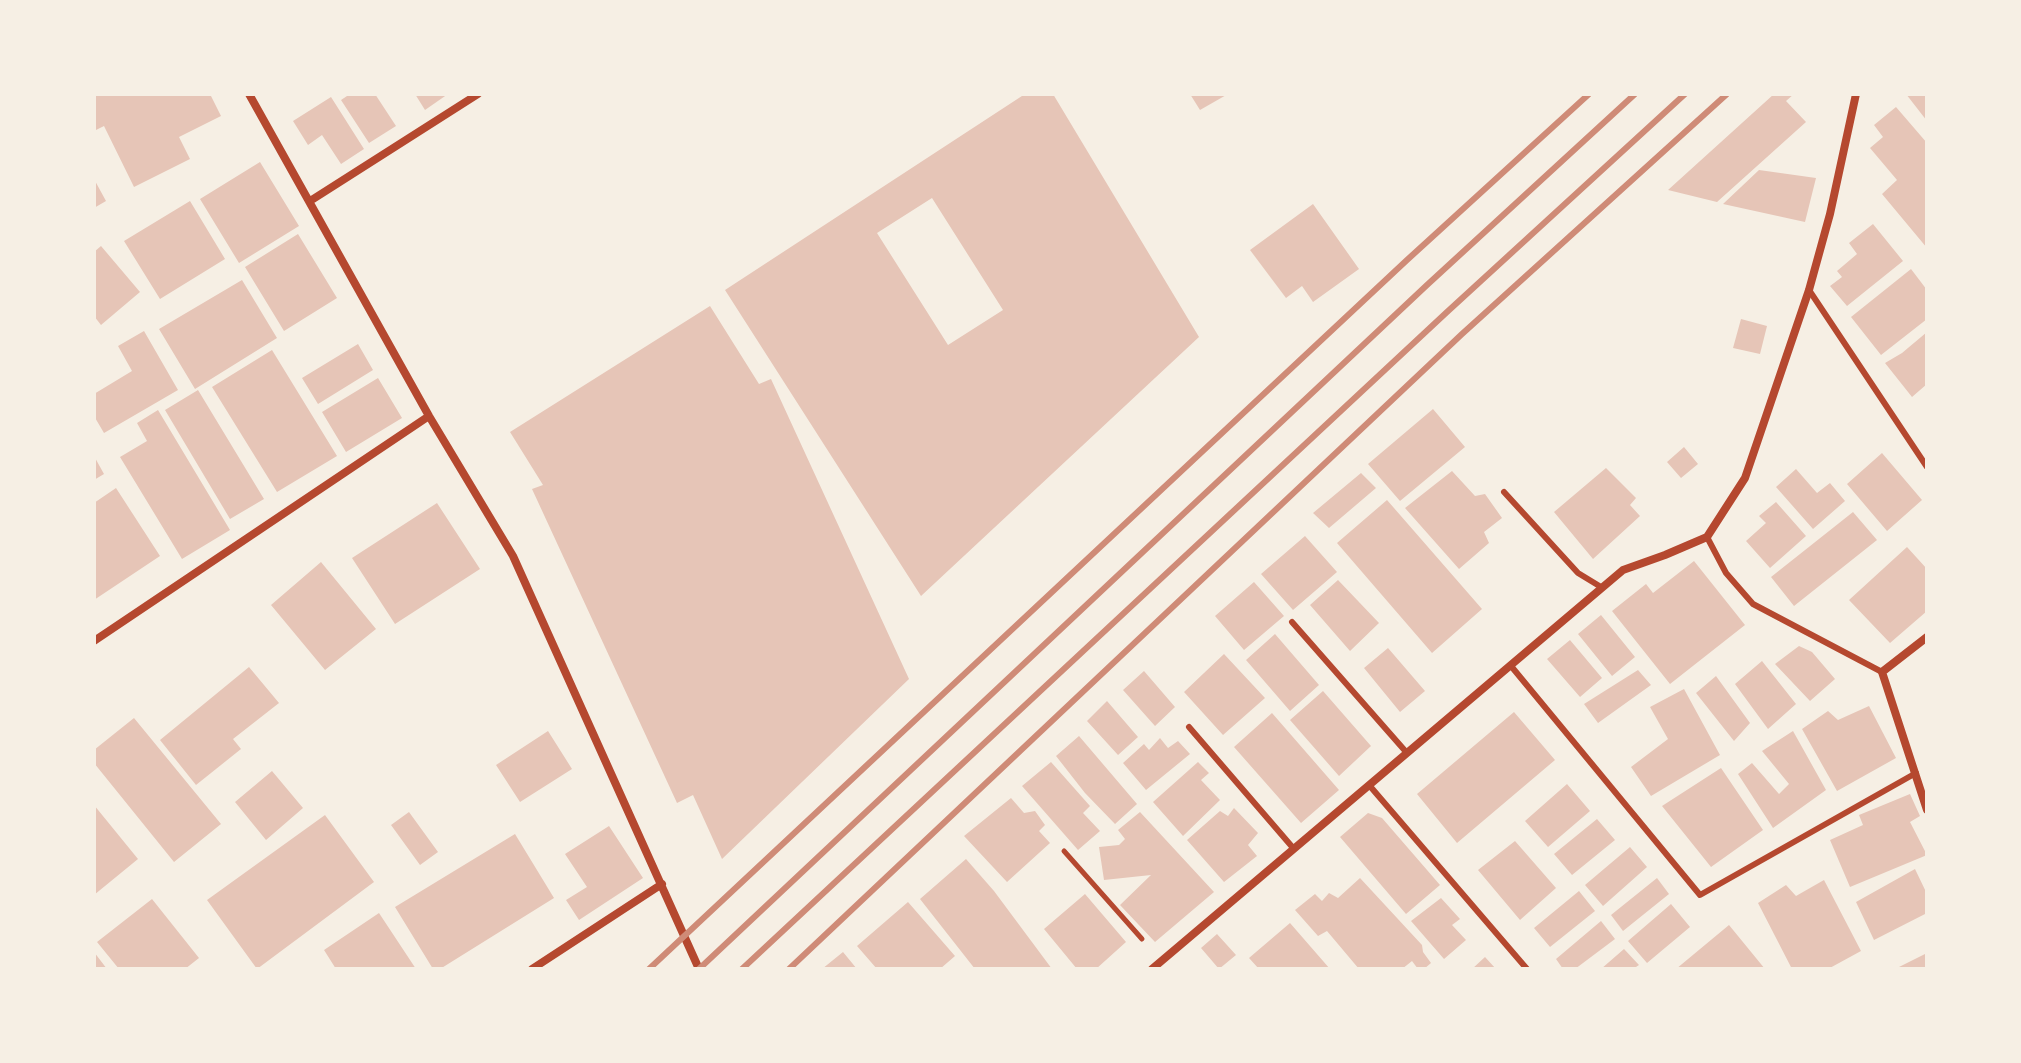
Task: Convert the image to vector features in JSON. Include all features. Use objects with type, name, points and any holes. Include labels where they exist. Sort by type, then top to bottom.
[{"type":"street","points":[[249,94],[429,416],[513,556],[699,969]]},
{"type":"street","points":[[310,201],[478,94]]},
{"type":"street","points":[[1152,969],[1601,587],[1623,570],[1707,537],[1745,478],[1763,430],[1809,290],[1830,214],[1856,94]]},
{"type":"street","points":[[94,641],[429,416]]},
{"type":"street","points":[[1927,637],[1882,672],[1927,810]]},
{"type":"street","points":[[532,969],[662,884]]},
{"type":"lane","points":[[1809,290],[1927,467]]},
{"type":"lane","points":[[1504,492],[1578,573],[1601,587]]},
{"type":"lane","points":[[1707,537],[1726,573],[1753,604],[1882,672]]},
{"type":"lane","points":[[1292,622],[1407,753]]},
{"type":"lane","points":[[1511,666],[1700,895],[1916,773]]},
{"type":"lane","points":[[1189,727],[1294,849]]},
{"type":"lane","points":[[1369,785],[1527,969]]},
{"type":"path","points":[[1064,851],[1161,961]]},
{"type":"building","points":[[99,94],[210,94],[221,116],[179,137],[190,159],[134,187],[104,126],[94,131],[94,97]]},
{"type":"building","points":[[350,94],[375,94],[396,126],[369,143],[341,100]]},
{"type":"building","points":[[415,94],[448,94],[425,110]]},
{"type":"building","points":[[1025,94],[1053,94],[1199,337],[921,596],[725,290]],"holes":[[[932,198],[1003,310],[948,345],[877,233]]]},
{"type":"building","points":[[1190,94],[1228,94],[1200,110]]},
{"type":"building","points":[[1774,94],[1794,94],[1786,101],[1806,122],[1717,202],[1668,190]]},
{"type":"building","points":[[1906,94],[1927,94],[1927,121]]},
{"type":"building","points":[[331,97],[364,149],[341,164],[322,135],[308,145],[293,121]]},
{"type":"building","points":[[1896,107],[1927,143],[1927,248],[1882,194],[1897,180],[1870,148],[1883,137],[1874,125]]},
{"type":"building","points":[[260,162],[299,226],[239,263],[200,199]]},
{"type":"building","points":[[1759,170],[1816,178],[1805,222],[1723,204]]},
{"type":"building","points":[[94,179],[106,201],[94,208]]},
{"type":"building","points":[[190,201],[225,259],[160,299],[124,241]]},
{"type":"building","points":[[1313,204],[1359,269],[1313,302],[1302,286],[1286,298],[1250,250]]},
{"type":"building","points":[[1873,224],[1903,261],[1847,306],[1830,286],[1842,277],[1837,271],[1857,254],[1849,243]]},
{"type":"building","points":[[298,234],[337,298],[284,331],[245,267]]},
{"type":"building","points":[[101,246],[140,292],[101,325],[94,316],[94,252]]},
{"type":"building","points":[[1911,269],[1927,290],[1927,319],[1881,355],[1851,317]]},
{"type":"building","points":[[242,280],[277,338],[195,389],[159,329]]},
{"type":"building","points":[[710,306],[759,384],[771,379],[909,679],[722,859],[693,795],[677,803],[532,489],[543,485],[510,432]]},
{"type":"building","points":[[1741,319],[1767,326],[1760,354],[1733,348]]},
{"type":"building","points":[[144,331],[178,390],[104,433],[94,416],[94,394],[132,371],[118,346]]},
{"type":"building","points":[[1927,332],[1927,384],[1912,397],[1885,363]]},
{"type":"building","points":[[358,344],[373,370],[318,404],[302,378]]},
{"type":"building","points":[[272,350],[337,456],[277,492],[212,387]]},
{"type":"building","points":[[378,378],[402,418],[346,452],[322,412]]},
{"type":"building","points":[[198,390],[264,499],[230,519],[165,410]]},
{"type":"building","points":[[1433,409],[1465,447],[1400,501],[1368,464]]},
{"type":"building","points":[[158,410],[230,530],[182,559],[120,457],[147,441],[137,423]]},
{"type":"building","points":[[1684,447],[1698,464],[1681,478],[1667,462]]},
{"type":"building","points":[[1882,453],[1922,500],[1887,531],[1847,484]]},
{"type":"building","points":[[94,456],[104,474],[94,480]]},
{"type":"building","points":[[1606,468],[1636,498],[1630,505],[1640,516],[1593,559],[1554,512]]},
{"type":"building","points":[[1796,469],[1817,493],[1830,483],[1845,501],[1813,529],[1776,487]]},
{"type":"building","points":[[1452,471],[1475,496],[1485,494],[1502,518],[1484,532],[1489,543],[1459,569],[1405,508]]},
{"type":"building","points":[[1361,473],[1376,488],[1329,528],[1313,513]]},
{"type":"building","points":[[116,488],[160,556],[94,600],[94,503]]},
{"type":"building","points":[[1387,500],[1482,609],[1432,653],[1337,543]]},
{"type":"building","points":[[1776,502],[1806,536],[1770,568],[1746,541],[1766,523],[1759,516]]},
{"type":"building","points":[[437,503],[480,569],[395,624],[352,558]]},
{"type":"building","points":[[1853,512],[1877,540],[1794,606],[1771,577]]},
{"type":"building","points":[[1305,536],[1337,572],[1293,610],[1261,574]]},
{"type":"building","points":[[1907,547],[1927,569],[1927,611],[1890,643],[1849,600]]},
{"type":"building","points":[[1694,561],[1745,625],[1670,684],[1612,611],[1646,584],[1653,593]]},
{"type":"building","points":[[321,562],[376,629],[325,670],[271,605]]},
{"type":"building","points":[[1338,580],[1379,623],[1350,651],[1310,605]]},
{"type":"building","points":[[1254,582],[1284,616],[1244,650],[1215,616]]},
{"type":"building","points":[[1601,615],[1635,657],[1612,676],[1578,634]]},
{"type":"building","points":[[1275,634],[1319,685],[1290,711],[1246,660]]},
{"type":"building","points":[[1570,640],[1602,678],[1580,697],[1547,659]]},
{"type":"building","points":[[1799,646],[1812,652],[1835,679],[1810,701],[1775,664]]},
{"type":"building","points":[[1388,648],[1425,691],[1400,712],[1364,668]]},
{"type":"building","points":[[1224,654],[1265,698],[1223,735],[1184,692]]},
{"type":"building","points":[[1762,661],[1796,704],[1768,729],[1735,684]]},
{"type":"building","points":[[249,667],[279,703],[233,739],[241,749],[196,785],[160,740]]},
{"type":"building","points":[[1638,670],[1651,685],[1598,723],[1584,704]]},
{"type":"building","points":[[1144,671],[1175,707],[1155,726],[1123,690]]},
{"type":"building","points":[[1716,676],[1750,723],[1734,741],[1696,693]]},
{"type":"building","points":[[1684,689],[1720,755],[1651,796],[1631,767],[1668,739],[1650,707]]},
{"type":"building","points":[[1323,691],[1371,746],[1339,776],[1290,720]]},
{"type":"building","points":[[1107,701],[1138,737],[1118,755],[1087,721]]},
{"type":"building","points":[[1869,706],[1896,758],[1837,791],[1802,729],[1828,711],[1838,720]]},
{"type":"building","points":[[1514,712],[1555,760],[1457,843],[1417,794]]},
{"type":"building","points":[[1272,713],[1339,790],[1301,823],[1234,747]]},
{"type":"building","points":[[134,718],[221,824],[174,862],[94,763],[94,750]]},
{"type":"building","points":[[548,731],[572,769],[520,802],[496,765]]},
{"type":"building","points":[[1793,731],[1826,790],[1773,828],[1738,774],[1752,763],[1779,794],[1789,784],[1762,751]]},
{"type":"building","points":[[1079,736],[1137,804],[1115,824],[1056,756]]},
{"type":"building","points":[[1160,738],[1168,748],[1178,741],[1190,754],[1146,790],[1123,763],[1144,744],[1149,750]]},
{"type":"building","points":[[1051,762],[1090,806],[1083,813],[1100,831],[1078,850],[1022,786]]},
{"type":"building","points":[[1198,762],[1209,773],[1201,780],[1220,800],[1183,836],[1153,802]]},
{"type":"building","points":[[1721,768],[1763,830],[1711,867],[1662,806]]},
{"type":"building","points":[[272,771],[303,808],[266,840],[235,802]]},
{"type":"building","points":[[1567,784],[1590,811],[1548,847],[1525,821]]},
{"type":"building","points":[[1910,794],[1920,816],[1910,822],[1927,855],[1850,887],[1830,840],[1863,825],[1859,815]]},
{"type":"building","points":[[1011,798],[1024,813],[1035,811],[1045,825],[1039,831],[1050,843],[1007,882],[964,836]]},
{"type":"building","points":[[94,805],[138,859],[94,895]]},
{"type":"building","points":[[1234,808],[1258,833],[1248,845],[1257,856],[1224,882],[1187,840],[1220,811],[1228,816]]},
{"type":"building","points":[[409,812],[438,852],[420,865],[391,825]]},
{"type":"building","points":[[1140,812],[1214,892],[1155,942],[1120,905],[1151,875],[1104,880],[1099,847],[1119,845],[1125,839],[1118,830]]},
{"type":"building","points":[[1368,813],[1382,818],[1440,885],[1406,914],[1340,837]]},
{"type":"building","points":[[325,815],[374,882],[257,969],[207,900]]},
{"type":"building","points":[[1597,819],[1615,840],[1572,875],[1554,854]]},
{"type":"building","points":[[609,826],[643,878],[579,920],[566,900],[587,887],[565,854]]},
{"type":"building","points":[[515,834],[554,898],[440,969],[433,969],[395,907]]},
{"type":"building","points":[[1515,841],[1556,888],[1520,920],[1478,870]]},
{"type":"building","points":[[1630,847],[1647,867],[1603,906],[1585,885]]},
{"type":"building","points":[[966,859],[1052,969],[975,969],[920,899]]},
{"type":"building","points":[[1915,869],[1927,894],[1927,913],[1874,940],[1856,902]]},
{"type":"building","points":[[1360,878],[1422,945],[1431,963],[1424,969],[1418,969],[1412,961],[1402,969],[1359,969],[1327,931],[1318,936],[1295,910],[1315,894],[1322,901],[1329,893],[1338,898]]},
{"type":"building","points":[[1657,878],[1669,894],[1623,931],[1611,915]]},
{"type":"building","points":[[1824,880],[1861,951],[1828,969],[1792,969],[1758,903],[1786,885],[1796,896]]},
{"type":"building","points":[[1579,891],[1595,911],[1550,947],[1534,928]]},
{"type":"building","points":[[1085,894],[1126,942],[1096,969],[1077,969],[1044,929]]},
{"type":"building","points":[[1441,898],[1460,919],[1452,925],[1466,940],[1444,959],[1411,921]]},
{"type":"building","points":[[152,899],[199,958],[185,969],[119,969],[97,942]]},
{"type":"building","points":[[908,902],[955,956],[940,969],[877,969],[857,946]]},
{"type":"building","points":[[1671,904],[1690,927],[1647,963],[1628,941]]},
{"type":"building","points":[[379,913],[416,969],[336,969],[324,950]]},
{"type":"building","points":[[1601,921],[1615,939],[1575,969],[1563,969],[1556,959]]},
{"type":"building","points":[[1290,923],[1330,969],[1259,969],[1249,958]]},
{"type":"building","points":[[1729,925],[1765,969],[1676,969]]},
{"type":"building","points":[[1217,934],[1236,955],[1219,969],[1201,948]]},
{"type":"building","points":[[1624,949],[1639,965],[1633,969],[1601,969]]},
{"type":"building","points":[[94,952],[107,969],[94,969]]},
{"type":"building","points":[[843,952],[857,969],[822,969]]},
{"type":"building","points":[[1927,953],[1927,969],[1895,969]]},
{"type":"building","points":[[1485,957],[1496,969],[1472,969]]},
{"type":"railway","points":[[649,969],[1407,260],[1589,94]]},
{"type":"railway","points":[[699,969],[1427,285],[1635,94]]},
{"type":"railway","points":[[742,969],[1685,94]]},
{"type":"railway","points":[[789,969],[1462,334],[1727,94]]}]
